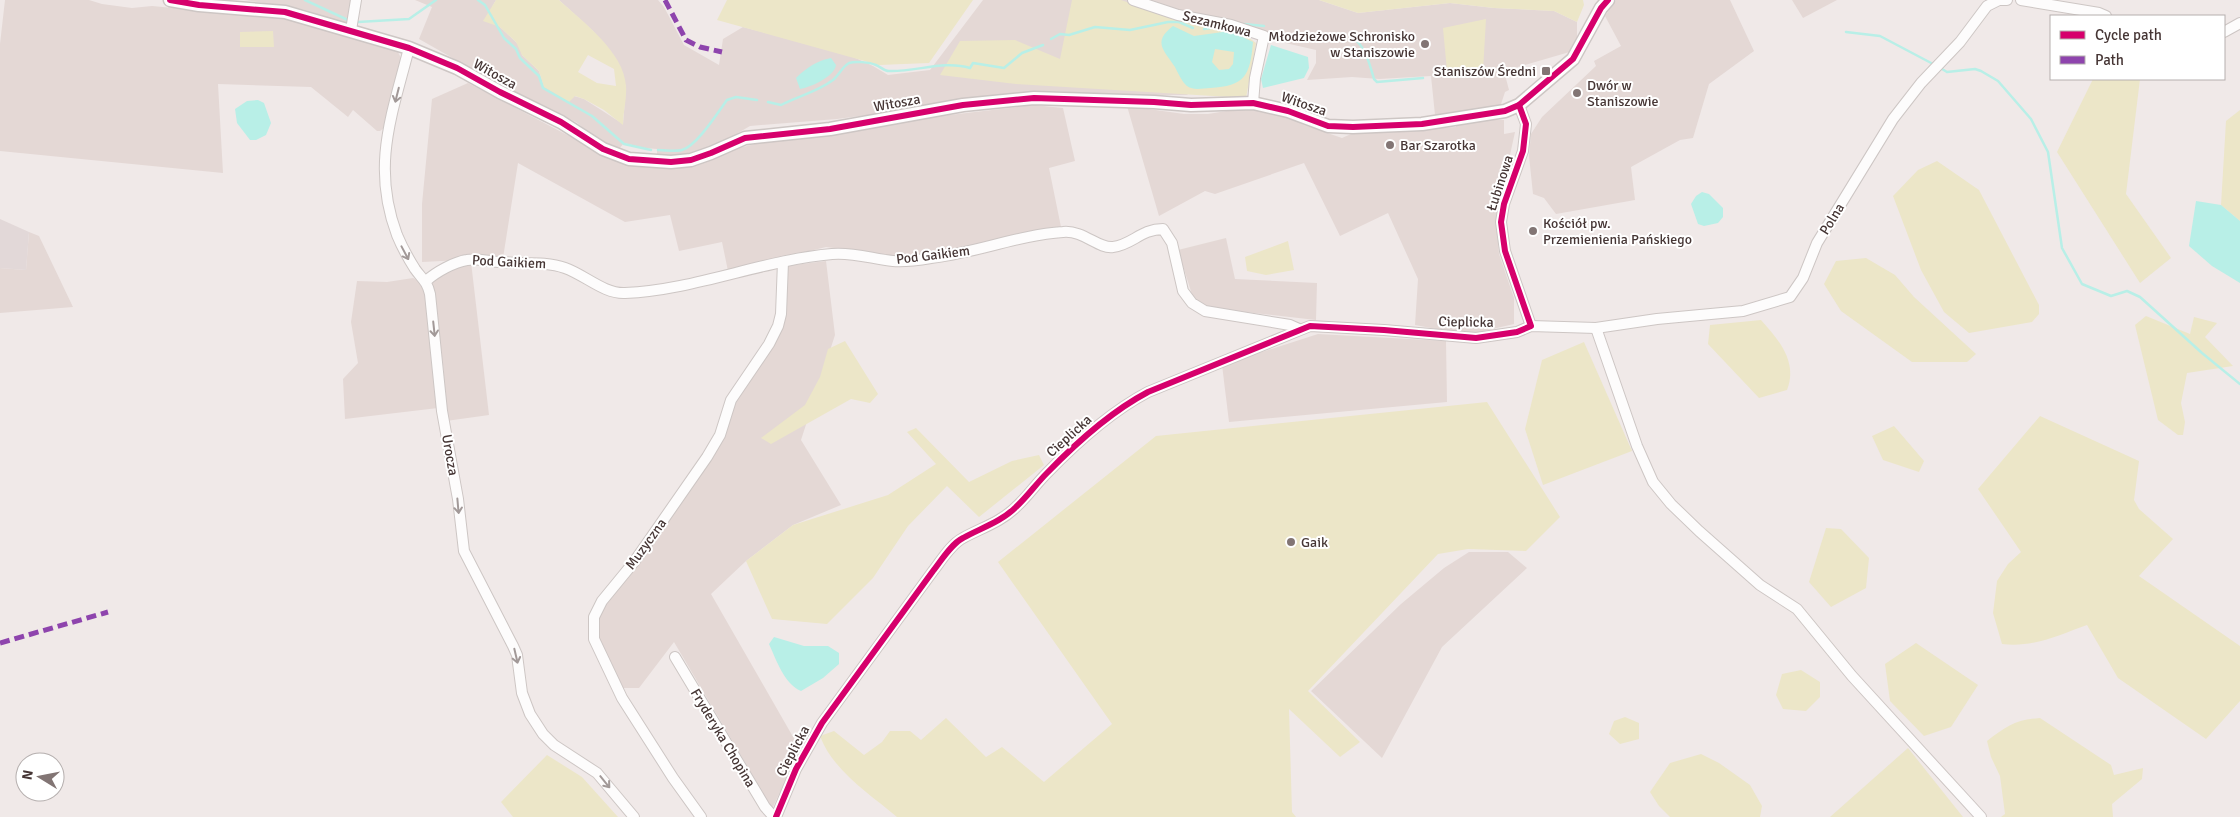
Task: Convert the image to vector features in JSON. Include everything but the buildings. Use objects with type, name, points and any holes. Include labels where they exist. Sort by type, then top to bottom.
[{"type":"street","name":"Witosza","points":[[170,0],[199,5],[239,3],[285,12],[409,48],[457,68],[561,122],[603,148],[629,159],[654,162],[691,160],[745,138],[830,129],[963,105],[1034,98],[1191,105],[1254,103],[1288,111],[1328,126],[1353,128],[1432,122],[1506,111],[1520,105],[1574,58],[1601,8],[1608,0]]},
{"type":"street","points":[[351,30],[356,0]]},
{"type":"street","name":"Sezamkowa","points":[[1133,0],[1178,15],[1230,26],[1264,36],[1255,78],[1254,103]]},
{"type":"street","name":"Polna","points":[[1531,326],[1596,328],[1657,319],[1743,311],[1790,297],[1803,278],[1817,242],[1892,119],[1921,83],[1960,42],[1986,6],[1999,0],[2007,0]]},
{"type":"street","points":[[2021,0],[2104,15]]},
{"type":"street","points":[[2225,31],[2240,23]]},
{"type":"street","name":"Urocza","points":[[409,48],[386,138],[384,175],[388,203],[398,236],[411,264],[426,281],[430,294],[442,411],[458,499],[464,551],[517,655],[522,694],[530,714],[543,734],[554,745],[598,773],[634,817]]},
{"type":"street","name":"Łubinowa","points":[[1520,105],[1526,124],[1523,151],[1504,204],[1501,222],[1505,251],[1531,326]]},
{"type":"street","name":"Pod Gaikiem","points":[[426,281],[439,272],[468,259],[548,264],[568,269],[616,292],[626,293],[687,284],[783,262],[845,253],[893,261],[931,258],[1065,231],[1079,233],[1105,247],[1112,248],[1124,244],[1148,230],[1163,229],[1172,243],[1183,291],[1192,304],[1206,311],[1290,324],[1300,329]]},
{"type":"street","name":"Muzyczna","points":[[701,817],[673,778],[622,698],[594,639],[594,617],[602,601],[634,562],[707,457],[720,435],[731,400],[769,344],[778,326],[781,314],[783,262]]},
{"type":"street","name":"Cieplicka","points":[[775,817],[796,769],[822,723],[932,572],[962,538],[998,521],[1016,508],[1047,472],[1090,432],[1126,404],[1148,392],[1310,326],[1476,338],[1517,332],[1531,326]]},
{"type":"street","points":[[1596,328],[1637,446],[1654,482],[1671,504],[1760,585],[1797,609],[1852,676],[1981,817]]},
{"type":"street","name":"Fryderyka Chopina","points":[[675,657],[764,808],[775,817]]},
{"type":"shaded area","points":[[5,0],[89,0],[102,4],[132,8],[152,6],[272,15],[310,23],[398,52],[402,60],[384,128],[380,131],[377,131],[353,110],[348,117],[311,87],[218,84],[223,173],[0,151],[0,44]]},
{"type":"shaded area","points":[[245,0],[352,0],[348,24],[302,9]]},
{"type":"shaded area","points":[[415,0],[496,0],[492,7],[500,27],[520,46],[522,55],[539,71],[544,87],[584,99],[623,124],[626,86],[593,31],[559,0],[658,0],[664,7],[684,45],[719,65],[723,39],[743,27],[849,55],[888,75],[930,70],[983,0],[1319,0],[1358,13],[1450,3],[1494,8],[1554,11],[1577,22],[1577,44],[1573,51],[1504,71],[1509,90],[1505,92],[1500,107],[1435,115],[1431,76],[1379,79],[1352,77],[1307,80],[1316,63],[1316,50],[1171,17],[1181,87],[1188,95],[1126,95],[1049,91],[837,119],[750,126],[719,144],[696,153],[660,157],[657,155],[657,149],[624,143],[619,149],[597,139],[576,122],[516,94],[419,39],[432,7]]},
{"type":"shaded area","points":[[496,0],[559,0],[601,39],[618,61],[624,73],[626,86],[623,125],[604,110],[584,99],[575,96],[569,102],[544,87],[539,71],[522,55],[516,42],[500,27],[483,21]],"holes":[[[588,55],[614,69],[616,86],[597,83],[578,72]]]},
{"type":"shaded area","points":[[727,0],[973,0],[929,63],[879,65],[717,20]]},
{"type":"shaded area","points":[[1072,0],[1121,0],[1169,17],[1245,35],[1256,43],[1246,98],[1016,84],[940,75],[960,41],[1015,40],[1060,59]]},
{"type":"shaded area","points":[[1319,0],[1583,0],[1584,5],[1577,22],[1554,11],[1494,8],[1450,3],[1358,13]]},
{"type":"shaded area","points":[[1616,0],[1730,0],[1754,51],[1709,84],[1693,138],[1680,140],[1631,167],[1635,200],[1556,214],[1544,198],[1533,194],[1529,156],[1531,134],[1542,117],[1596,66],[1594,61],[1621,46],[1605,16]]},
{"type":"shaded area","points":[[1792,0],[1837,0],[1803,18]]},
{"type":"shaded area","points":[[1486,19],[1483,71],[1447,71],[1443,28]]},
{"type":"shaded area","points":[[273,31],[274,47],[240,47],[240,32]]},
{"type":"shaded area","points":[[2093,80],[2140,80],[2126,194],[2171,258],[2140,283],[2057,152]]},
{"type":"shaded area","points":[[468,83],[617,161],[666,169],[696,166],[739,148],[771,140],[839,134],[915,119],[1034,105],[1063,108],[1075,161],[1049,168],[1061,227],[935,254],[896,256],[826,247],[728,271],[722,242],[679,251],[670,215],[625,222],[518,163],[503,258],[422,262],[422,204],[432,99]]},
{"type":"shaded area","points":[[1127,106],[1184,114],[1208,114],[1245,108],[1285,115],[1304,125],[1342,138],[1351,134],[1456,127],[1456,123],[1471,119],[1504,120],[1504,134],[1515,132],[1496,219],[1499,254],[1514,298],[1514,324],[1475,333],[1447,331],[1415,325],[1418,279],[1388,213],[1340,236],[1304,163],[1215,194],[1205,191],[1159,216]]},
{"type":"shaded area","points":[[2240,110],[2240,221],[2221,205],[2226,121]]},
{"type":"shaded area","points":[[1937,161],[1979,190],[2039,305],[2039,314],[2032,322],[1969,333],[1944,312],[1921,270],[1893,196],[1918,170]]},
{"type":"shaded area","points":[[0,219],[29,232],[26,270],[0,268]]},
{"type":"shaded area","points":[[29,232],[39,236],[73,307],[0,313],[0,268],[26,270]]},
{"type":"shaded area","points":[[1226,238],[1235,279],[1317,283],[1316,320],[1209,308],[1194,301],[1178,250]]},
{"type":"shaded area","points":[[1288,241],[1294,270],[1266,275],[1247,271],[1245,257]]},
{"type":"shaded area","points":[[1866,258],[1895,275],[1914,297],[1976,354],[1967,362],[1912,362],[1841,311],[1824,284],[1836,261]]},
{"type":"shaded area","points":[[826,261],[835,335],[801,440],[841,505],[793,525],[746,561],[711,594],[800,749],[773,807],[767,805],[746,764],[674,642],[639,688],[623,688],[596,634],[595,622],[601,611],[653,543],[732,406],[778,338],[784,314],[786,266]]},
{"type":"shaded area","points":[[471,262],[489,415],[446,421],[443,386],[444,372],[432,278]]},
{"type":"shaded area","points":[[413,278],[421,282],[427,294],[438,408],[345,419],[343,379],[358,363],[351,322],[357,281],[387,282]]},
{"type":"shaded area","points":[[2146,316],[2190,334],[2194,317],[2217,323],[2205,337],[2233,366],[2187,373],[2181,403],[2185,422],[2183,435],[2178,435],[2158,420],[2135,325]]},
{"type":"shaded area","points":[[1761,320],[1785,352],[1790,370],[1790,380],[1787,390],[1759,398],[1708,344],[1710,325]]},
{"type":"shaded area","points":[[1318,334],[1446,341],[1447,402],[1229,422],[1222,365]]},
{"type":"shaded area","points":[[845,341],[878,394],[870,403],[851,399],[771,444],[761,438],[805,405],[820,377],[828,349]]},
{"type":"shaded area","points":[[1584,342],[1632,451],[1543,485],[1525,429],[1542,360]]},
{"type":"shaded area","points":[[1487,402],[1560,517],[1526,551],[1468,549],[1438,554],[1308,691],[1360,742],[1340,757],[1289,709],[1292,812],[1296,817],[897,817],[853,781],[826,749],[820,736],[834,731],[864,755],[882,742],[890,731],[910,731],[921,740],[946,718],[986,757],[1002,747],[1044,782],[1112,724],[998,562],[1156,436]]},
{"type":"shaded area","points":[[2040,416],[2139,461],[2134,500],[2139,509],[2173,539],[2139,576],[2240,646],[2240,701],[2206,739],[2118,678],[2087,625],[2035,642],[2013,645],[2002,644],[1993,613],[1997,581],[2008,564],[2021,552],[1978,489]]},
{"type":"shaded area","points":[[1894,426],[1924,461],[1919,472],[1883,460],[1872,436]]},
{"type":"shaded area","points":[[916,428],[969,482],[1012,461],[1039,455],[1044,465],[979,517],[947,486],[908,526],[873,578],[827,624],[772,619],[746,561],[793,525],[888,495],[936,464],[907,432]]},
{"type":"shaded area","points":[[1826,528],[1841,529],[1869,558],[1866,588],[1831,607],[1809,582]]},
{"type":"shaded area","points":[[1469,552],[1508,552],[1527,568],[1442,647],[1382,758],[1311,691],[1401,604],[1444,568]]},
{"type":"shaded area","points":[[1916,643],[1978,685],[1951,727],[1924,736],[1890,701],[1885,664]]},
{"type":"shaded area","points":[[1801,670],[1820,682],[1820,697],[1806,711],[1783,709],[1776,695],[1782,674]]},
{"type":"shaded area","points":[[1625,717],[1639,723],[1639,739],[1620,744],[1609,734],[1614,721]]},
{"type":"shaded area","points":[[2040,718],[2111,765],[2114,775],[2143,768],[2142,779],[2112,804],[2113,817],[2001,817],[2005,814],[2000,776],[1991,757],[1987,741],[2012,725],[2024,720]]},
{"type":"shaded area","points":[[1908,748],[1963,817],[1830,817]]},
{"type":"shaded area","points":[[1701,754],[1719,763],[1750,785],[1762,806],[1760,817],[1670,817],[1659,806],[1650,792],[1670,763]]},
{"type":"shaded area","points":[[547,755],[582,777],[618,817],[513,817],[501,802]]},
{"type":"water","points":[[1173,26],[1194,36],[1230,31],[1253,42],[1250,63],[1244,77],[1238,82],[1222,87],[1190,88],[1182,80],[1164,51],[1162,42],[1167,32]],"holes":[[[1215,49],[1234,52],[1233,64],[1229,69],[1219,70],[1212,62]]]},
{"type":"water","points":[[1271,45],[1308,57],[1309,68],[1304,78],[1263,88],[1261,79]]},
{"type":"water","points":[[831,58],[836,65],[831,74],[816,84],[800,89],[796,78],[812,65]]},
{"type":"water","points":[[258,100],[264,103],[271,123],[266,135],[256,140],[250,140],[237,123],[235,109],[247,101]]},
{"type":"water","points":[[1702,192],[1709,194],[1723,208],[1723,217],[1718,223],[1704,226],[1698,224],[1691,204],[1696,196]]},
{"type":"water","points":[[2196,201],[2221,205],[2240,221],[2240,283],[2212,266],[2189,246]]},
{"type":"water","points":[[774,637],[804,646],[828,646],[839,653],[839,664],[823,678],[801,691],[790,683],[778,664],[769,644]]},
{"type":"waterway","points":[[305,0],[350,21]]},
{"type":"waterway","points":[[358,22],[409,19],[436,0]]},
{"type":"waterway","points":[[478,0],[485,5],[504,38],[516,49],[520,58],[539,76],[543,88],[592,116],[624,144],[651,150]]},
{"type":"waterway","points":[[1051,39],[1060,34],[1069,35],[1095,27],[1130,30],[1168,22],[1179,22],[1193,28]]},
{"type":"waterway","points":[[1244,24],[1264,26]]},
{"type":"waterway","points":[[1204,29],[1211,28]]},
{"type":"waterway","points":[[1846,32],[1880,36],[1933,64]]},
{"type":"waterway","points":[[1284,36],[1291,38],[1321,38],[1328,36]]},
{"type":"waterway","points":[[1354,39],[1365,52],[1374,79],[1377,82],[1423,78]]},
{"type":"waterway","points":[[768,102],[781,105],[814,91],[833,80],[844,67],[852,62],[870,63],[889,71],[950,65],[970,68],[973,63],[1004,68],[1022,53],[1043,45]]},
{"type":"waterway","points":[[1942,69],[1947,72],[1975,69],[1981,71],[1998,81],[2031,119],[2048,152],[2062,248],[2082,284],[2111,296],[2127,291],[2140,297],[2202,353],[2240,384]]},
{"type":"waterway","points":[[658,150],[679,151],[688,147],[707,128],[727,100],[736,97],[757,100]]},
{"type":"marked path","points":[[665,0],[686,40],[700,47],[722,52]]},
{"type":"marked path","points":[[0,643],[108,612]]},
{"type":"cycle path","points":[[170,0],[199,5],[285,12],[409,48],[457,68],[561,122],[603,149],[629,159],[671,162],[691,160],[745,138],[830,129],[963,105],[1034,98],[1191,105],[1253,103],[1288,111],[1328,126],[1353,127],[1422,124],[1505,111],[1519,105],[1573,59],[1601,8],[1608,0]]},
{"type":"cycle path","points":[[776,817],[796,769],[822,723],[950,548],[963,538],[997,521],[1010,512],[1070,450],[1094,428],[1120,409],[1148,392],[1310,326],[1476,338],[1517,332],[1531,326],[1505,251],[1501,222],[1504,204],[1523,151],[1526,124],[1519,105]]},
{"type":"place","name":"Młodzieżowe Schronisko w Staniszowie","points":[[1425,44]]},
{"type":"place","name":"Staniszów Średni","points":[[1546,71]]},
{"type":"place","name":"Dwór w Staniszowie","points":[[1577,93]]},
{"type":"place","name":"Bar Szarotka","points":[[1390,145]]},
{"type":"place","name":"Kościół pw. Przemienienia Pańskiego","points":[[1533,231]]},
{"type":"place","name":"Gaik","points":[[1291,542]]}]
